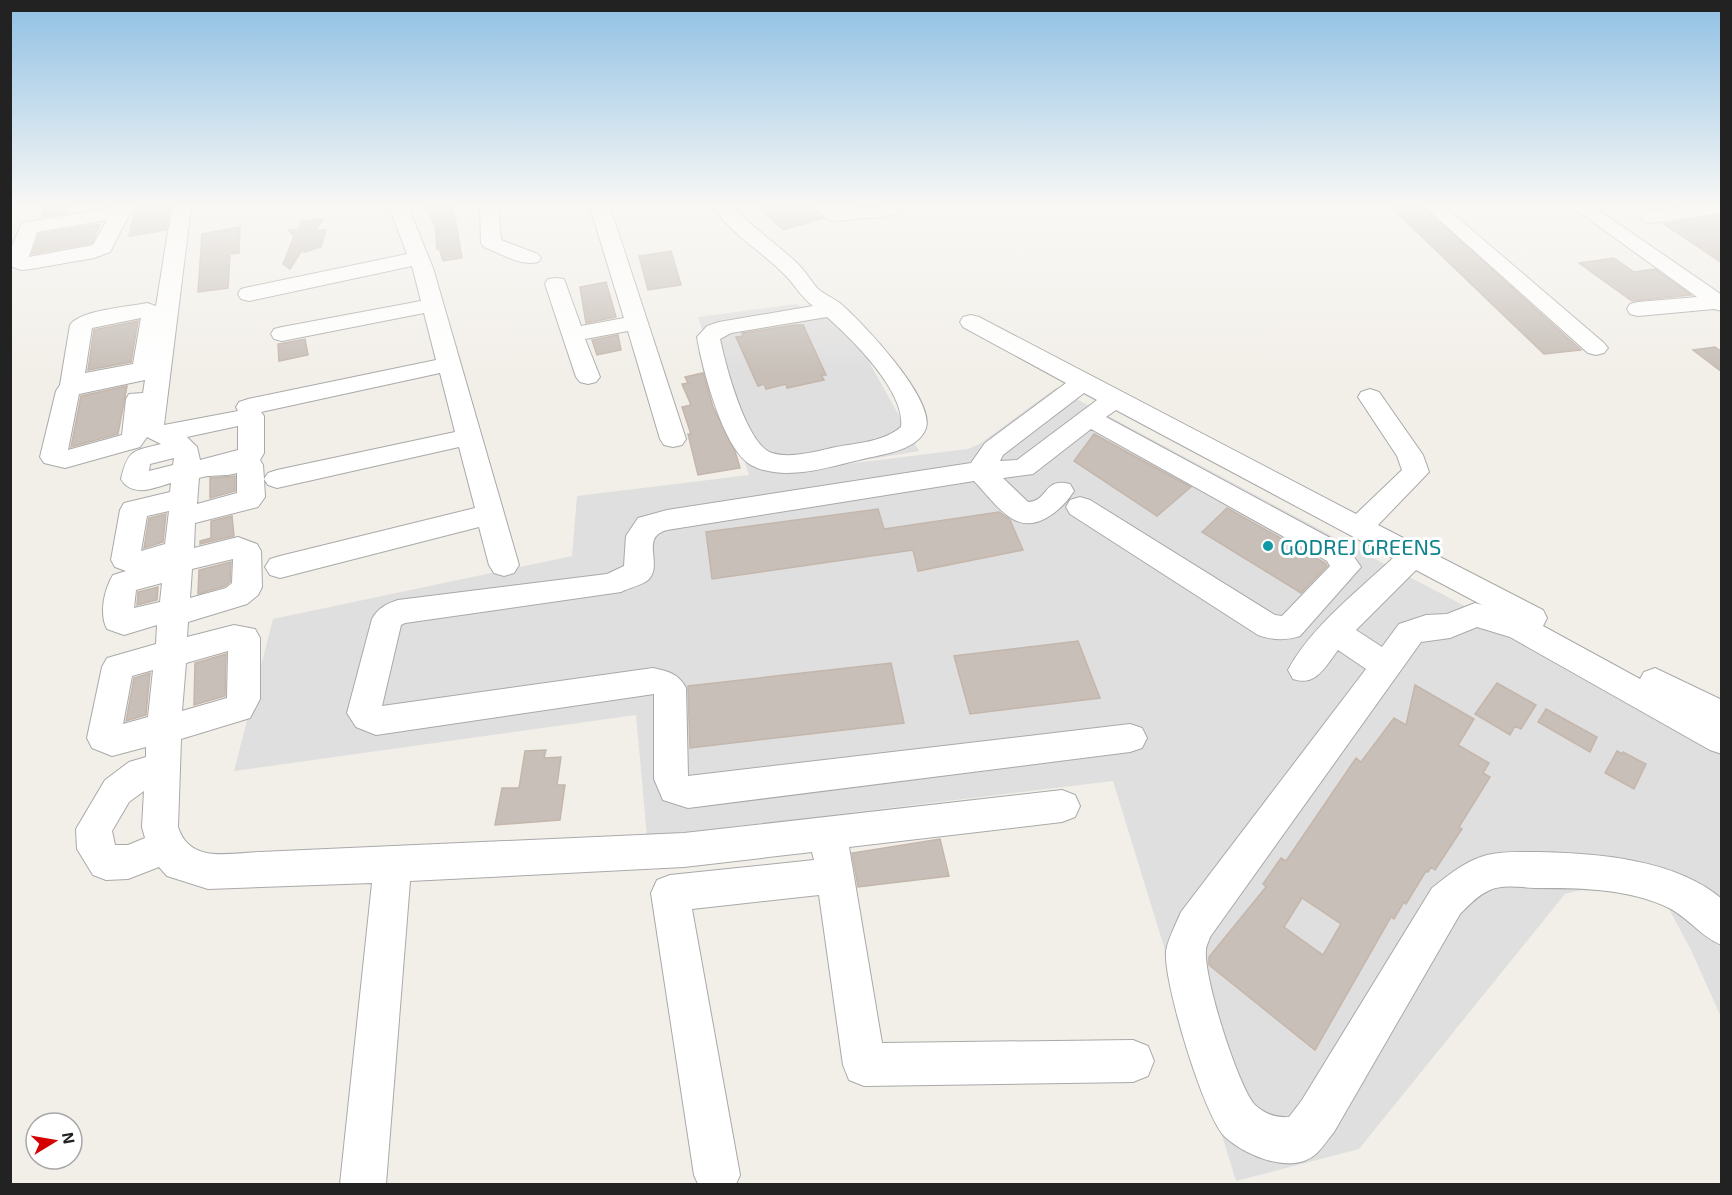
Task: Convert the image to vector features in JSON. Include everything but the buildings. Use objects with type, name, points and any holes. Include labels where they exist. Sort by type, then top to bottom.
[{"type":"street","points":[[170,263],[149,372],[151,426],[155,431],[176,440],[183,507],[164,729],[160,827],[166,847],[180,864],[208,871],[393,865],[684,850],[1062,806]]},
{"type":"street","points":[[249,294],[396,263]]},
{"type":"street","points":[[420,263],[504,565]]},
{"type":"street","points":[[618,263],[673,439]]},
{"type":"street","points":[[784,263],[810,292],[833,309],[877,355],[912,407],[916,421],[913,430],[903,438],[867,450],[804,461],[774,463],[752,455],[735,425],[708,337],[715,331],[727,327],[833,309]]},
{"type":"street","points":[[1498,263],[1596,348]]},
{"type":"street","points":[[1663,263],[1721,303]]},
{"type":"street","points":[[556,284],[588,377]]},
{"type":"street","points":[[1638,309],[1721,303]]},
{"type":"street","points":[[282,334],[433,305]]},
{"type":"street","points":[[572,334],[637,322]]},
{"type":"street","points":[[971,322],[1413,556],[1716,725]]},
{"type":"street","points":[[248,407],[449,364]]},
{"type":"street","points":[[987,460],[1082,382]]},
{"type":"street","points":[[1359,527],[1416,472],[1410,455],[1370,397]]},
{"type":"street","points":[[1024,468],[1114,399]]},
{"type":"street","points":[[161,434],[251,416],[251,453],[183,507],[123,584],[118,621],[124,623],[236,596],[247,587],[247,551],[238,547],[183,507]]},
{"type":"street","points":[[1089,418],[1337,554],[1346,567],[1289,628],[1269,627],[1071,495],[1024,468],[987,460],[648,525],[639,536],[638,572],[611,584],[398,612],[387,619],[364,713],[376,721],[653,681],[663,683],[670,688],[671,779],[675,789],[688,792],[1130,738]]},
{"type":"street","points":[[277,479],[469,437]]},
{"type":"street","points":[[987,460],[1021,512],[1036,513],[1071,495]]},
{"type":"street","points":[[280,567],[490,514]]},
{"type":"street","points":[[1304,669],[1335,632],[1413,556]]},
{"type":"street","points":[[1716,725],[1520,628],[1475,615],[1449,626],[1426,627],[1410,633],[1195,926],[1186,950],[1189,985],[1226,1099],[1240,1121],[1271,1141],[1300,1139],[1318,1116],[1446,901],[1484,873],[1520,870],[1580,870],[1632,877],[1680,895],[1714,916],[1722,926]]},
{"type":"street","points":[[1335,632],[1386,666]]},
{"type":"street","points":[[234,637],[244,639],[244,699],[238,708],[111,742],[104,738],[118,667],[171,653],[234,637]]},
{"type":"street","points":[[162,770],[141,773],[117,791],[94,829],[95,849],[106,863],[128,862],[166,847]]},
{"type":"street","points":[[828,833],[864,1065],[1133,1061]]},
{"type":"street","points":[[363,1185],[393,865]]},
{"type":"street","points":[[717,1175],[670,893],[834,876]]},
{"type":"shaded area","points":[[796,304],[851,330],[919,451],[830,466],[968,449],[981,443],[1056,388],[1377,560],[1721,740],[1721,1017],[1691,950],[1669,909],[1648,893],[1605,884],[1565,894],[1359,1149],[1236,1181],[1113,781],[647,837],[636,715],[234,771],[273,619],[572,556],[577,496],[749,475],[698,317]]},
{"type":"place","name":"GODREJ GREENS","points":[[1268,546]]}]
